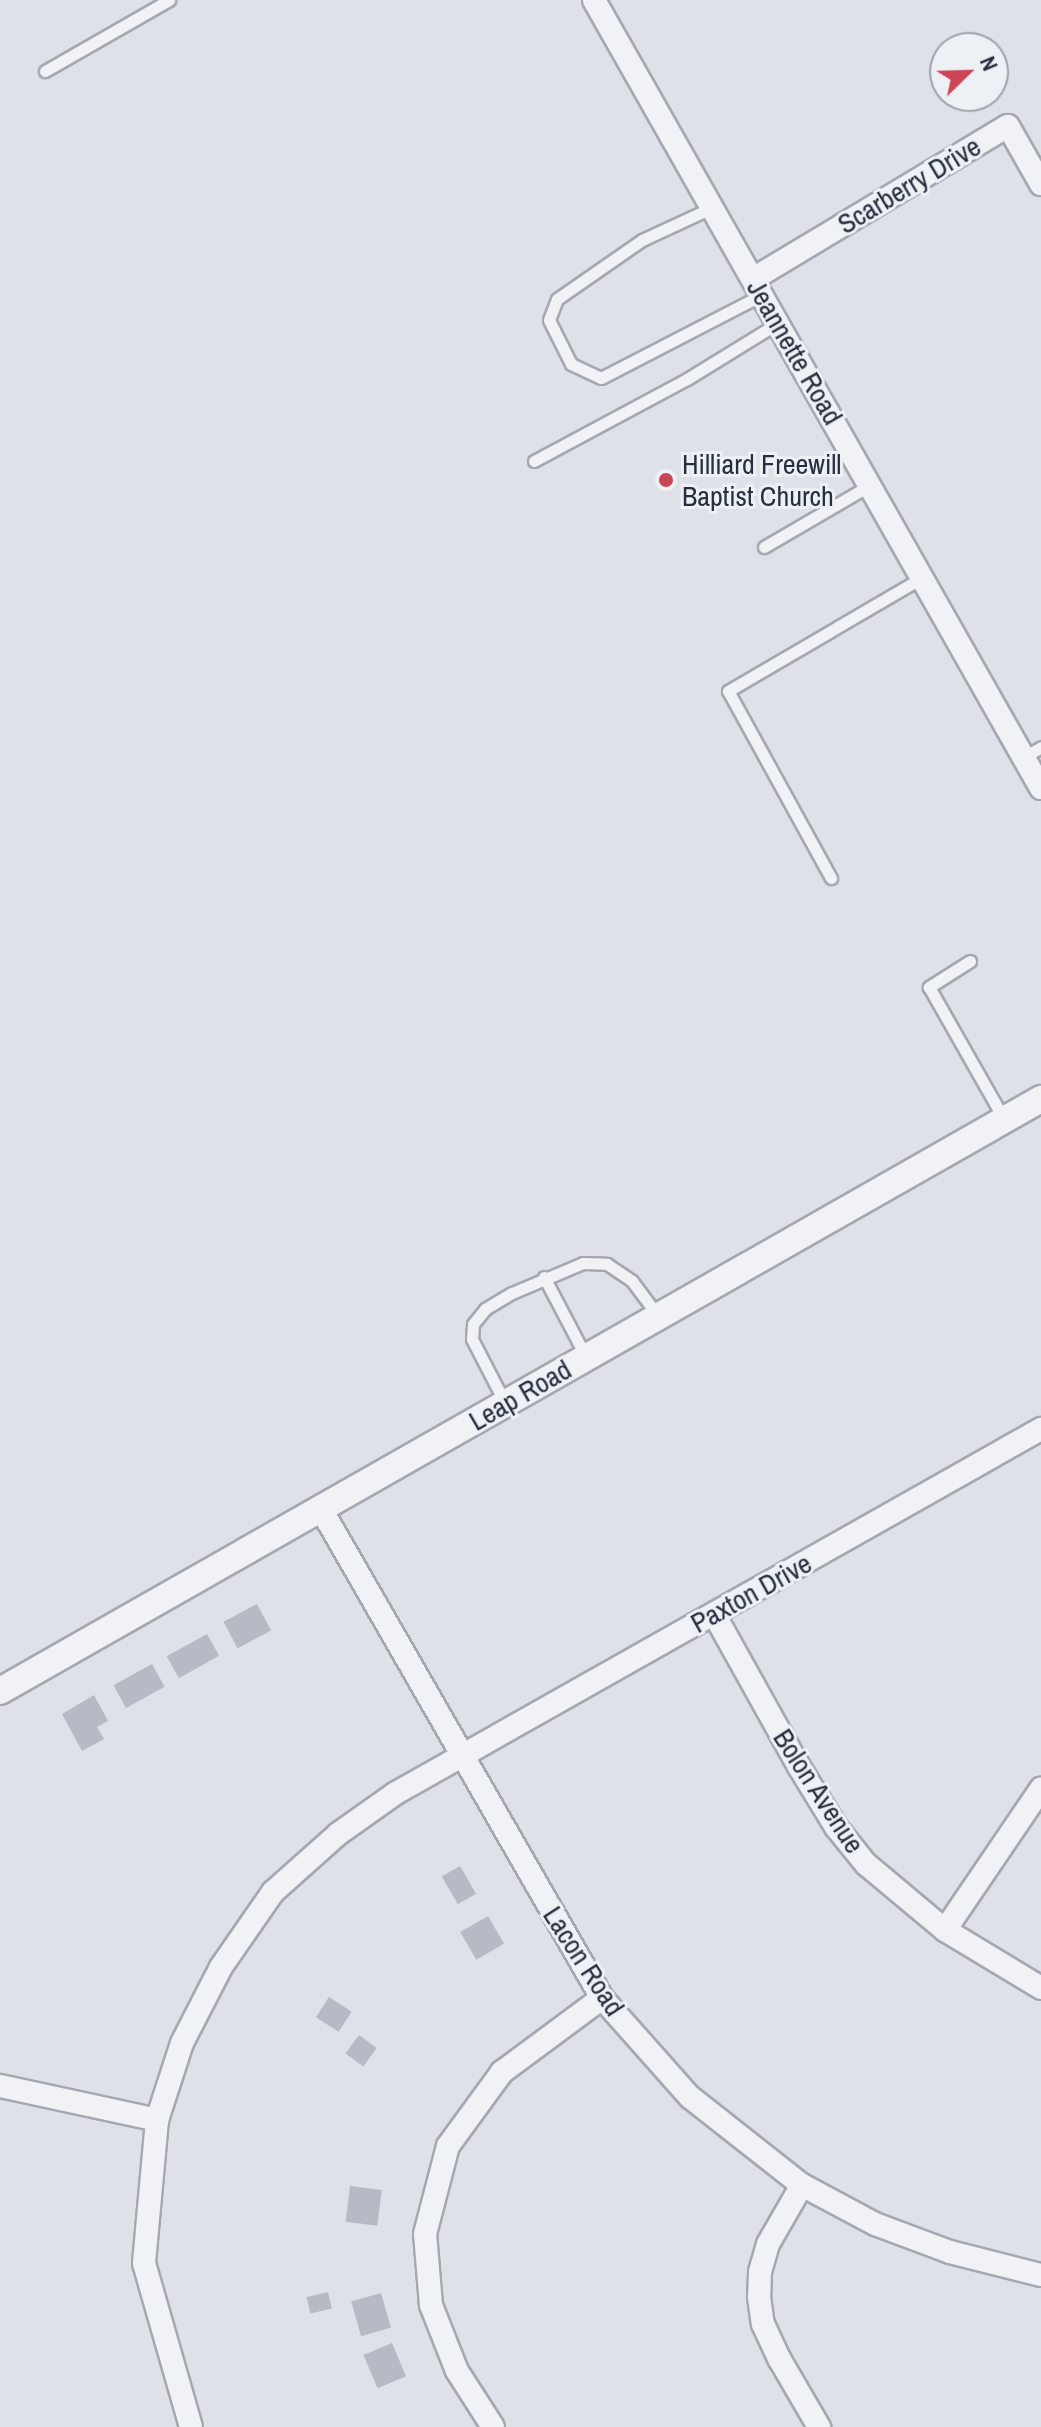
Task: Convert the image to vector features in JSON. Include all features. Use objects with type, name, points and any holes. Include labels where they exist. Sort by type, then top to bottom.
[{"type":"street","name":"Jeannette Road","points":[[594,0],[924,577],[1032,752],[1041,788]]},
{"type":"street","name":"Scarberry Drive","points":[[758,287],[1008,126],[1041,184]]},
{"type":"street","name":"Leap Road","points":[[0,1691],[1041,1099]]},
{"type":"street","name":"Paxton Drive","points":[[191,2427],[144,2263],[157,2120],[182,2043],[221,1967],[273,1892],[338,1834],[396,1793],[1041,1429]]},
{"type":"street","name":"Lacon Road","points":[[321,1509],[602,1998],[690,2097],[802,2185],[875,2224],[950,2252],[1041,2275]]},
{"type":"street","name":"Bolon Avenue","points":[[714,1614],[836,1827],[866,1864],[945,1930],[1041,1988]]},
{"type":"street","points":[[945,1930],[1041,1789]]},
{"type":"street","points":[[493,2427],[457,2371],[431,2305],[425,2234],[448,2146],[502,2072],[602,1998]]},
{"type":"street","points":[[0,2086],[157,2120]]},
{"type":"street","points":[[802,2185],[768,2244],[760,2272],[759,2297],[763,2324],[819,2427]]},
{"type":"lane","points":[[45,71],[169,0]]},
{"type":"lane","points":[[711,208],[642,240],[557,299],[549,320],[571,364],[601,378],[758,287]]},
{"type":"lane","points":[[534,461],[687,379],[778,323]]},
{"type":"lane","points":[[764,547],[871,484]]},
{"type":"lane","points":[[831,878],[728,691],[924,577]]},
{"type":"lane","points":[[970,961],[929,987],[1004,1120]]},
{"type":"lane","points":[[505,1403],[472,1339],[473,1324],[485,1309],[544,1277],[583,1263],[607,1264],[632,1281],[658,1316]]},
{"type":"lane","points":[[544,1277],[586,1357]]},
{"type":"building","points":[[257,1604],[271,1630],[238,1648],[223,1622]]},
{"type":"building","points":[[207,1634],[219,1656],[179,1678],[167,1656]]},
{"type":"building","points":[[152,1664],[165,1687],[126,1708],[114,1685]]},
{"type":"building","points":[[94,1695],[108,1721],[97,1727],[104,1739],[82,1751],[62,1714]]},
{"type":"building","points":[[460,1866],[476,1894],[458,1904],[442,1876]]},
{"type":"building","points":[[488,1916],[504,1944],[476,1960],[460,1932]]},
{"type":"building","points":[[329,1997],[352,2012],[339,2032],[316,2017]]},
{"type":"building","points":[[359,2035],[377,2048],[363,2067],[345,2054]]},
{"type":"building","points":[[350,2186],[382,2190],[377,2226],[346,2222]]},
{"type":"building","points":[[328,2292],[332,2309],[310,2314],[307,2297]]},
{"type":"building","points":[[381,2293],[391,2328],[361,2336],[351,2302]]},
{"type":"building","points":[[392,2343],[406,2376],[378,2388],[363,2355]]},
{"type":"place","name":"Hilliard Freewill Baptist Church","points":[[666,480]]}]
